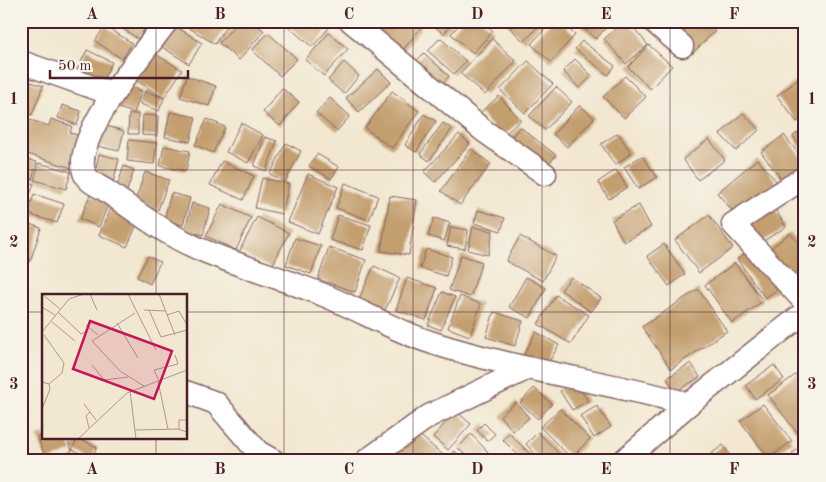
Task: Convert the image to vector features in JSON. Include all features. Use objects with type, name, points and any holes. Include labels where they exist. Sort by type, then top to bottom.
[{"type":"street","points":[[167,21],[112,94],[92,131],[85,155],[83,171],[88,181],[128,208],[196,247],[326,296],[431,343],[526,369],[642,391],[689,404]]},
{"type":"street","points":[[351,21],[484,131],[545,174]]},
{"type":"street","points":[[653,21],[682,46]]},
{"type":"street","points":[[21,62],[112,94]]},
{"type":"street","points":[[805,177],[733,224],[805,302]]},
{"type":"street","points":[[623,461],[689,404],[805,312]]},
{"type":"street","points":[[366,461],[430,416],[526,369]]},
{"type":"street","points":[[188,393],[216,403],[258,452],[274,461]]},
{"type":"building","points":[[111,21],[150,21],[138,39]]},
{"type":"building","points":[[178,21],[220,21],[227,25],[215,44]]},
{"type":"building","points":[[239,21],[253,21],[264,31],[239,60],[219,43]]},
{"type":"building","points":[[286,21],[335,21],[312,47],[284,23]]},
{"type":"building","points":[[357,21],[413,21],[421,28],[398,56]]},
{"type":"building","points":[[427,21],[453,21],[444,34]]},
{"type":"building","points":[[462,21],[482,21],[493,31],[473,53],[451,34]]},
{"type":"building","points":[[504,21],[543,21],[524,42]]},
{"type":"building","points":[[552,21],[560,21],[575,35],[551,62],[531,44]]},
{"type":"building","points":[[587,21],[612,21],[596,39],[582,27]]},
{"type":"building","points":[[625,21],[628,21],[648,45],[626,64],[604,39]]},
{"type":"building","points":[[659,21],[705,21],[715,31],[692,54]]},
{"type":"building","points":[[172,24],[202,43],[189,64],[159,45]]},
{"type":"building","points":[[105,26],[132,43],[122,59],[95,41]]},
{"type":"building","points":[[268,33],[297,59],[280,76],[252,50]]},
{"type":"building","points":[[329,33],[348,49],[324,76],[305,60]]},
{"type":"building","points":[[440,38],[466,61],[454,74],[428,51]]},
{"type":"building","points":[[492,39],[516,61],[485,95],[460,73]]},
{"type":"building","points":[[582,41],[615,66],[608,75],[575,49]]},
{"type":"building","points":[[649,45],[672,66],[650,89],[628,67]]},
{"type":"building","points":[[87,50],[112,62],[103,80],[78,68]]},
{"type":"building","points":[[154,53],[182,70],[164,98],[137,81]]},
{"type":"building","points":[[424,53],[449,76],[436,90],[411,67]]},
{"type":"building","points":[[575,59],[592,76],[579,88],[563,71]]},
{"type":"building","points":[[528,61],[553,84],[525,113],[500,90]]},
{"type":"building","points":[[344,62],[359,76],[344,94],[328,80]]},
{"type":"building","points":[[378,69],[391,82],[359,112],[346,98]]},
{"type":"building","points":[[805,74],[805,116],[797,122],[777,96]]},
{"type":"building","points":[[187,76],[216,86],[209,106],[180,97]]},
{"type":"building","points":[[625,76],[646,97],[624,118],[603,97]]},
{"type":"building","points":[[22,79],[43,86],[32,115],[21,111]]},
{"type":"building","points":[[123,84],[142,91],[134,113],[115,107]]},
{"type":"building","points":[[556,87],[572,102],[545,130],[529,116]]},
{"type":"building","points":[[282,88],[299,102],[280,126],[263,112]]},
{"type":"building","points":[[145,91],[164,98],[159,111],[140,104]]},
{"type":"building","points":[[392,91],[419,111],[392,148],[365,128]]},
{"type":"building","points":[[499,96],[521,120],[502,137],[480,113]]},
{"type":"building","points":[[330,98],[350,116],[337,131],[316,113]]},
{"type":"building","points":[[62,105],[81,111],[77,125],[58,118]]},
{"type":"building","points":[[580,105],[594,118],[567,147],[553,134]]},
{"type":"building","points":[[170,112],[196,117],[190,142],[165,137]]},
{"type":"building","points":[[743,113],[759,130],[736,151],[720,134]]},
{"type":"building","points":[[129,114],[138,114],[138,134],[128,134]]},
{"type":"building","points":[[424,114],[436,121],[416,152],[405,145]]},
{"type":"building","points":[[143,115],[158,116],[157,136],[142,135]]},
{"type":"building","points":[[21,117],[49,126],[51,119],[72,126],[70,133],[85,137],[75,169],[21,152]]},
{"type":"building","points":[[207,119],[225,127],[213,153],[195,145]]},
{"type":"building","points":[[241,123],[263,135],[248,163],[226,152]]},
{"type":"building","points":[[443,123],[452,129],[429,161],[420,154]]},
{"type":"building","points":[[103,125],[124,131],[119,151],[97,146]]},
{"type":"building","points":[[520,127],[556,155],[544,170],[508,141]]},
{"type":"building","points":[[805,128],[805,154],[793,136]]},
{"type":"building","points":[[618,133],[631,153],[615,165],[601,144]]},
{"type":"building","points":[[459,134],[470,144],[435,182],[424,172]]},
{"type":"building","points":[[784,135],[805,162],[782,180],[761,152]]},
{"type":"building","points":[[265,137],[277,141],[266,171],[254,166]]},
{"type":"building","points":[[709,139],[725,160],[698,180],[683,159]]},
{"type":"building","points":[[129,140],[157,143],[154,164],[127,161]]},
{"type":"building","points":[[286,143],[301,151],[285,182],[270,174]]},
{"type":"building","points":[[164,146],[190,151],[186,171],[160,166]]},
{"type":"building","points":[[471,149],[491,164],[460,205],[441,191]]},
{"type":"building","points":[[99,154],[119,159],[113,183],[94,179]]},
{"type":"building","points":[[317,154],[339,167],[331,179],[309,166]]},
{"type":"building","points":[[642,156],[657,177],[638,189],[624,167]]},
{"type":"building","points":[[21,157],[37,162],[32,180],[21,177]]},
{"type":"building","points":[[757,159],[777,182],[737,216],[717,193]]},
{"type":"building","points":[[222,161],[254,176],[243,200],[210,185]]},
{"type":"building","points":[[39,163],[71,172],[66,189],[34,180]]},
{"type":"building","points":[[124,166],[134,170],[126,194],[116,190]]},
{"type":"building","points":[[616,170],[627,187],[609,199],[598,182]]},
{"type":"building","points":[[145,172],[169,180],[158,210],[135,202]]},
{"type":"building","points":[[308,174],[338,187],[318,234],[288,222]]},
{"type":"building","points":[[262,178],[289,184],[282,214],[255,208]]},
{"type":"building","points":[[23,180],[34,184],[24,212],[21,211]]},
{"type":"building","points":[[345,183],[378,196],[369,220],[336,208]]},
{"type":"building","points":[[171,193],[190,198],[183,225],[164,220]]},
{"type":"building","points":[[34,194],[64,204],[57,223],[28,214]]},
{"type":"building","points":[[90,195],[109,202],[99,227],[80,219]]},
{"type":"building","points":[[390,196],[417,200],[409,255],[381,251]]},
{"type":"building","points":[[192,203],[210,208],[203,235],[185,230]]},
{"type":"building","points":[[222,204],[251,218],[236,250],[206,236]]},
{"type":"building","points":[[639,205],[651,227],[624,242],[612,220]]},
{"type":"building","points":[[112,206],[140,217],[127,247],[99,235]]},
{"type":"building","points":[[775,209],[786,227],[757,245],[746,228]]},
{"type":"building","points":[[478,210],[505,218],[501,231],[474,223]]},
{"type":"building","points":[[338,215],[371,225],[363,250],[330,240]]},
{"type":"building","points":[[709,215],[733,248],[699,273],[675,240]]},
{"type":"building","points":[[257,217],[289,233],[271,268],[239,252]]},
{"type":"building","points":[[434,218],[450,223],[444,241],[428,236]]},
{"type":"building","points":[[21,221],[41,228],[30,262],[21,259]]},
{"type":"building","points":[[451,227],[468,230],[465,249],[447,246]]},
{"type":"building","points":[[473,227],[493,231],[488,255],[468,250]]},
{"type":"building","points":[[790,233],[805,250],[805,265],[789,278],[766,252]]},
{"type":"building","points":[[520,236],[556,256],[543,281],[506,261]]},
{"type":"building","points":[[295,238],[321,246],[311,274],[286,265]]},
{"type":"building","points":[[664,244],[685,274],[669,286],[647,256]]},
{"type":"building","points":[[329,247],[366,260],[355,292],[318,279]]},
{"type":"building","points":[[426,249],[452,257],[446,276],[420,268]]},
{"type":"building","points":[[750,250],[778,289],[765,298],[737,259]]},
{"type":"building","points":[[461,255],[482,262],[470,297],[449,290]]},
{"type":"building","points":[[148,256],[160,262],[150,284],[137,277]]},
{"type":"building","points":[[735,263],[763,301],[732,323],[705,285]]},
{"type":"building","points":[[374,266],[400,278],[385,310],[359,299]]},
{"type":"building","points":[[526,277],[546,288],[530,318],[509,307]]},
{"type":"building","points":[[571,277],[601,298],[591,312],[561,290]]},
{"type":"building","points":[[407,278],[437,288],[426,320],[396,310]]},
{"type":"building","points":[[698,289],[727,331],[671,369],[642,327]]},
{"type":"building","points":[[442,292],[455,297],[441,330],[428,325]]},
{"type":"building","points":[[556,295],[589,315],[571,344],[538,324]]},
{"type":"building","points":[[460,296],[481,304],[470,336],[448,328]]},
{"type":"building","points":[[494,312],[523,321],[515,346],[486,337]]},
{"type":"building","points":[[536,332],[559,345],[546,367],[524,354]]},
{"type":"building","points":[[691,363],[700,377],[675,392],[667,378]]},
{"type":"building","points":[[774,365],[784,379],[755,399],[746,385]]},
{"type":"building","points":[[798,373],[805,383],[805,437],[802,439],[768,395]]},
{"type":"building","points":[[575,382],[588,401],[572,410],[560,391]]},
{"type":"building","points":[[534,388],[552,404],[538,419],[520,403]]},
{"type":"building","points":[[516,402],[529,418],[513,431],[500,416]]},
{"type":"building","points":[[763,404],[792,441],[769,458],[740,421]]},
{"type":"building","points":[[597,406],[611,427],[594,438],[580,416]]},
{"type":"building","points":[[560,409],[590,439],[571,458],[540,427]]},
{"type":"building","points":[[456,411],[471,424],[448,450],[433,437]]},
{"type":"building","points":[[484,423],[495,434],[487,441],[477,430]]},
{"type":"building","points":[[416,432],[443,455],[438,461],[402,461],[395,455]]},
{"type":"building","points":[[538,432],[566,461],[542,461],[526,444]]},
{"type":"building","points":[[509,433],[537,461],[524,461],[503,440]]},
{"type":"building","points":[[471,434],[488,452],[479,461],[471,461],[458,448]]},
{"type":"building","points":[[42,435],[42,440],[68,440],[72,451],[47,461],[37,436]]},
{"type":"building","points":[[77,440],[82,440],[97,447],[91,459],[72,449]]},
{"type":"building","points":[[723,445],[734,461],[702,461]]},
{"type":"building","points":[[805,445],[805,461],[797,461],[792,453]]},
{"type":"building","points":[[455,451],[465,461],[446,461]]}]
